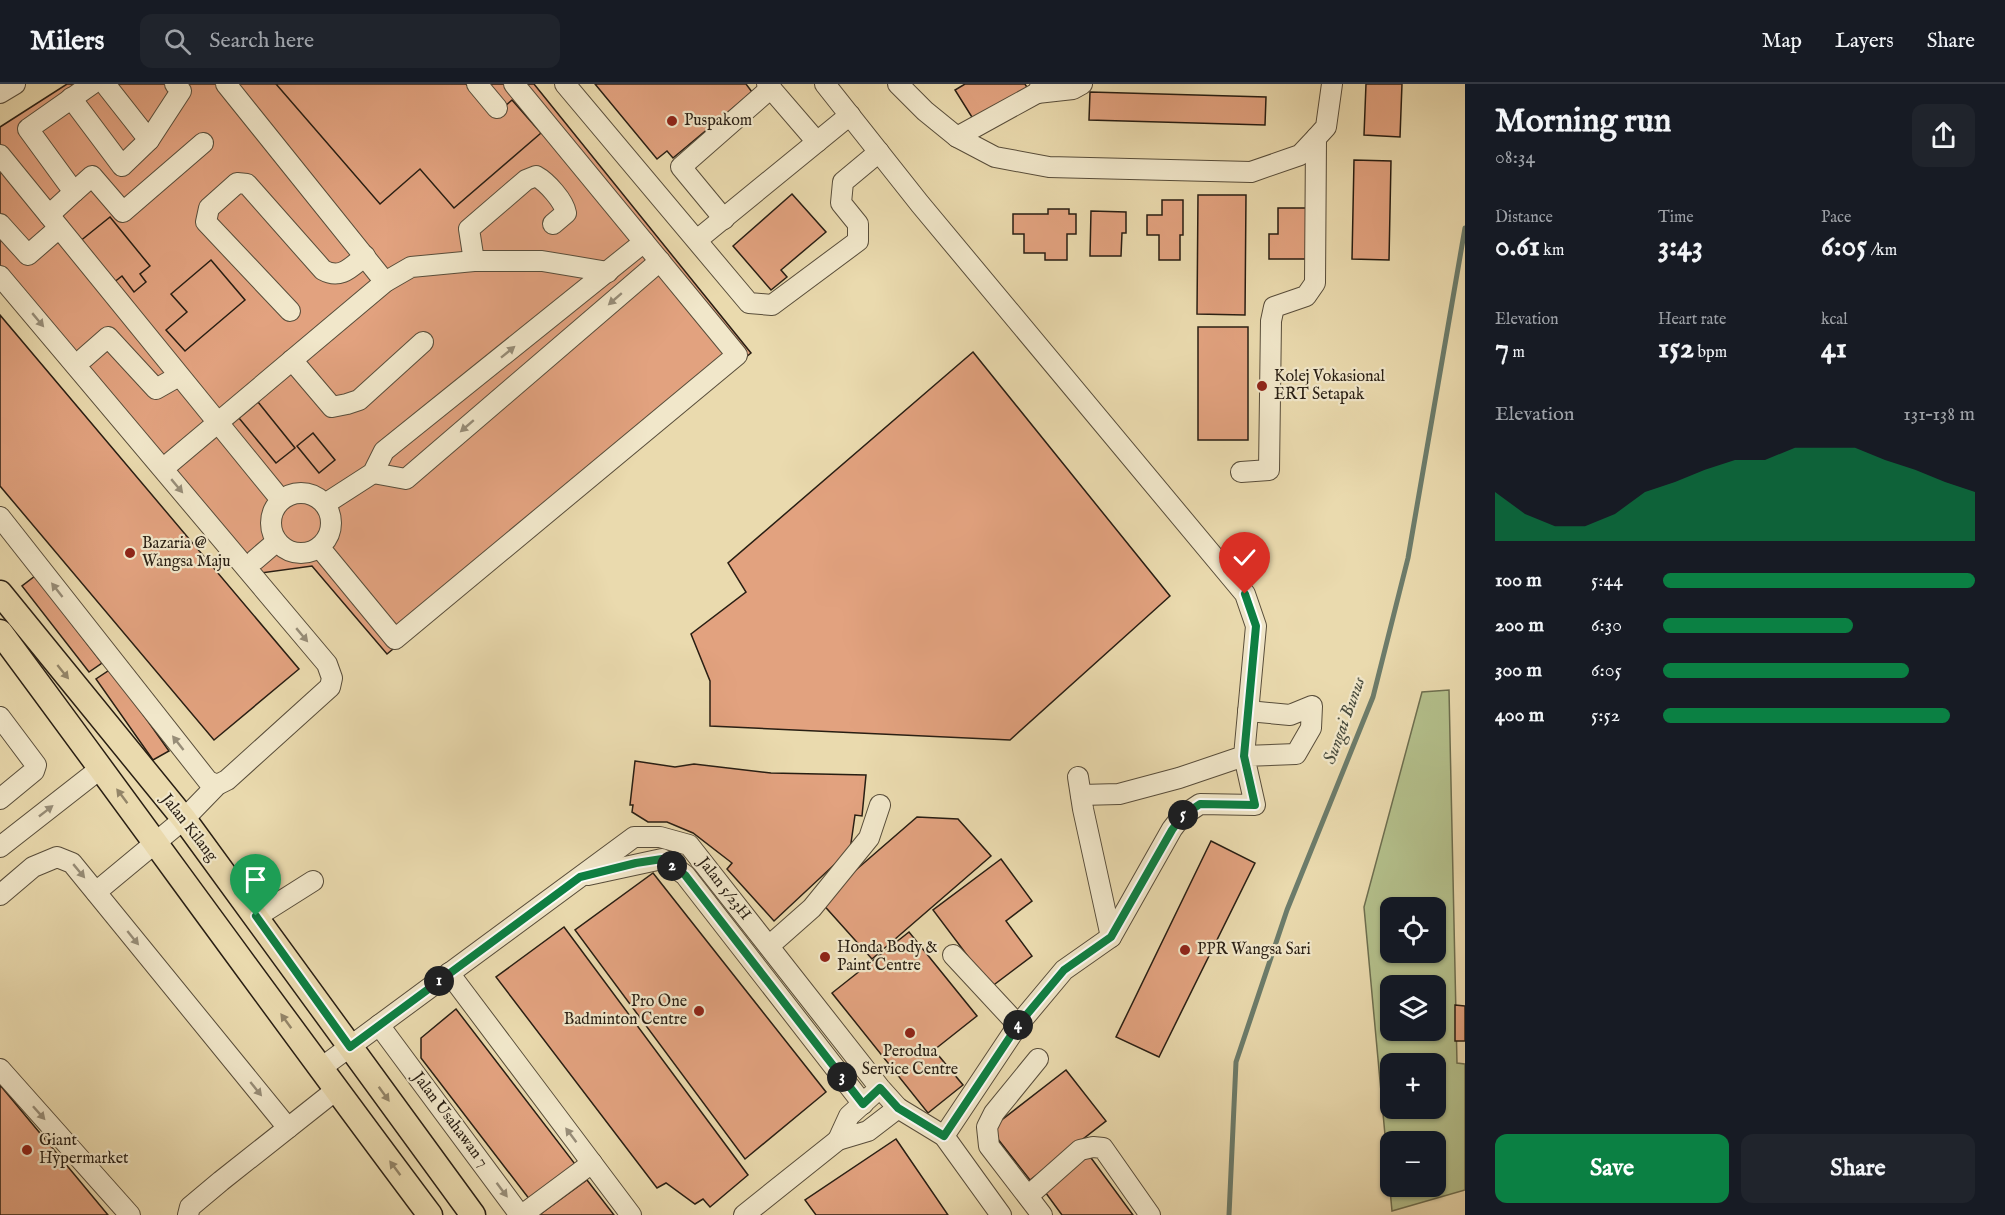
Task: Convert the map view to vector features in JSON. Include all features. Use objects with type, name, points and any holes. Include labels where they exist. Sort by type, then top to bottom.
[{"type":"main road","name":"Jalan Kilang","points":[[0,593],[184,819],[473,1215]]},
{"type":"main road","name":"Jalan Kilang","points":[[0,632],[430,1215]]},
{"type":"street","points":[[0,93],[15,84]]},
{"type":"street","points":[[74,192],[28,129],[92,84]]},
{"type":"street","points":[[105,84],[149,140]]},
{"type":"street","points":[[71,98],[122,166],[149,140],[180,91],[175,84]]},
{"type":"street","points":[[226,84],[385,282]]},
{"type":"street","points":[[477,84],[497,108]]},
{"type":"street","points":[[320,548],[395,639],[737,355],[514,84]]},
{"type":"street","points":[[565,84],[749,303],[772,305],[858,241],[858,224],[841,203],[843,182],[879,152]]},
{"type":"street","points":[[825,84],[1245,594],[1256,626],[1244,756],[1255,805],[1200,804],[1182,816],[1111,937],[1064,970],[1018,1025],[944,1136]]},
{"type":"street","points":[[898,84],[925,111],[957,136],[995,157],[1049,166],[1251,172],[1300,155],[1316,138],[1326,127],[1332,84]]},
{"type":"street","points":[[957,136],[1040,88],[1073,89],[1082,84]]},
{"type":"street","points":[[724,219],[681,166],[769,86],[817,142]]},
{"type":"street","points":[[697,240],[850,115]]},
{"type":"street","points":[[1241,472],[1269,470],[1271,321],[1274,307],[1306,296],[1315,283],[1316,138]]},
{"type":"street","points":[[0,224],[28,255],[74,192],[92,177],[123,212],[203,143]]},
{"type":"street","points":[[0,154],[281,500]]},
{"type":"street","points":[[474,261],[469,229],[526,180],[536,176],[542,179],[565,206],[566,213],[554,224]]},
{"type":"street","points":[[290,311],[206,222],[208,208],[237,183],[247,184],[323,270],[331,275],[340,274],[365,256]]},
{"type":"street","points":[[325,504],[373,473],[384,451],[644,242]]},
{"type":"street","points":[[171,462],[385,282],[411,267],[474,261],[542,261],[608,272]]},
{"type":"street","points":[[373,473],[406,479],[660,261]]},
{"type":"street","points":[[0,276],[327,664],[332,678],[330,687],[227,780],[217,785],[157,843],[96,892]]},
{"type":"street","points":[[84,358],[108,337],[156,389],[179,376]]},
{"type":"street","points":[[292,360],[332,407],[359,400],[423,342]]},
{"type":"street","points":[[296,494],[313,495],[325,504],[331,518],[329,536],[320,548],[306,554],[288,551],[276,542],[271,530],[273,513],[281,500],[296,494]]},
{"type":"street","points":[[0,517],[208,781],[217,785]]},
{"type":"street","points":[[255,560],[276,542]]},
{"type":"street","points":[[1111,937],[1080,786],[1119,794],[1179,778],[1244,756],[1296,754],[1311,728],[1312,706],[1290,715],[1248,711]]},
{"type":"street","points":[[0,717],[36,765],[34,771],[0,799]]},
{"type":"street","points":[[0,847],[101,768]]},
{"type":"street","points":[[769,946],[812,908],[869,838],[880,805]]},
{"type":"street","name":"Jalan 5/23H","points":[[321,1068],[634,837],[660,837],[689,845],[880,1088],[898,1108],[944,1136],[998,1211]]},
{"type":"street","points":[[0,895],[33,867],[57,857],[72,863],[288,1128]]},
{"type":"street","points":[[580,877],[662,859],[685,875],[863,1104]]},
{"type":"street","points":[[256,916],[313,881]]},
{"type":"street","points":[[953,955],[1018,1025]]},
{"type":"street","points":[[449,973],[631,1215]]},
{"type":"street","name":"Jalan Usahawan 7","points":[[379,1025],[521,1215]]},
{"type":"street","points":[[1038,1059],[994,1113],[987,1127],[989,1146],[1042,1215]]},
{"type":"street","points":[[0,1069],[130,1215]]},
{"type":"street","points":[[838,1140],[849,1116],[880,1088]]},
{"type":"street","points":[[188,1215],[190,1208],[221,1181],[336,1090]]},
{"type":"street","points":[[744,1215],[838,1140],[868,1131],[898,1108]]},
{"type":"street","points":[[998,1211],[1080,1150],[1093,1147],[1103,1148],[1150,1215]]},
{"type":"street","points":[[521,1215],[592,1163]]},
{"type":"green space","points":[[1449,690],[1457,1063],[1465,1064],[1465,1190],[1446,1195],[1446,1131],[1385,1131],[1384,1119],[1446,1119],[1446,1053],[1380,1053],[1380,1081],[1364,907],[1422,692]]},
{"type":"green space","points":[[1391,1197],[1441,1197],[1392,1211]]},
{"type":"building","points":[[67,84],[534,84],[751,353],[387,654],[312,566],[261,573],[0,276],[0,127]]},
{"type":"building","points":[[276,84],[466,84],[494,116],[512,100],[541,133],[454,208],[420,169],[380,204]]},
{"type":"building","name":"Puspakom","points":[[595,84],[746,84],[752,92],[673,158],[667,151],[657,159]]},
{"type":"building","points":[[965,84],[1025,84],[1028,89],[975,122],[955,90]]},
{"type":"building","points":[[1366,84],[1402,84],[1400,137],[1364,135]]},
{"type":"building","points":[[1090,92],[1266,97],[1265,125],[1089,120]]},
{"type":"building","points":[[1354,160],[1391,161],[1389,260],[1352,259]]},
{"type":"building","points":[[792,194],[826,232],[781,270],[787,277],[771,290],[733,246]]},
{"type":"building","points":[[1198,195],[1246,195],[1245,315],[1197,314]]},
{"type":"building","points":[[1162,200],[1183,200],[1180,260],[1159,260],[1159,235],[1147,235],[1147,215],[1162,215]]},
{"type":"building","points":[[1278,208],[1307,208],[1307,259],[1269,259],[1269,234],[1278,234]]},
{"type":"building","points":[[1048,209],[1069,209],[1069,214],[1076,214],[1076,234],[1067,234],[1067,260],[1045,260],[1045,253],[1024,253],[1024,234],[1013,234],[1013,214],[1048,214]]},
{"type":"building","points":[[1091,211],[1126,212],[1126,233],[1122,233],[1121,256],[1090,256]]},
{"type":"building","points":[[110,217],[150,266],[140,274],[146,282],[134,292],[122,276],[113,283],[79,242]]},
{"type":"building","points":[[211,260],[245,300],[185,351],[166,330],[187,312],[171,294]]},
{"type":"building","points":[[0,315],[299,669],[214,740],[0,486]]},
{"type":"building","points":[[1198,327],[1248,327],[1248,440],[1198,440]]},
{"type":"building","points":[[973,352],[1170,596],[1010,740],[710,726],[710,681],[691,634],[746,592],[728,563]]},
{"type":"building","points":[[258,402],[295,448],[276,463],[239,418]]},
{"type":"building","points":[[313,433],[335,460],[319,473],[297,446]]},
{"type":"building","points":[[35,576],[102,663],[89,672],[22,586]]},
{"type":"building","points":[[111,669],[169,751],[153,760],[96,679]]},
{"type":"building","points":[[635,761],[675,767],[694,764],[771,773],[866,775],[862,816],[855,815],[850,850],[774,921],[727,869],[732,863],[693,833],[667,822],[648,822],[632,812],[633,805],[630,805]]},
{"type":"building","points":[[917,817],[958,819],[991,856],[872,959],[820,901]]},
{"type":"building","name":"PPR Wangsa Sari","points":[[1211,841],[1255,863],[1159,1057],[1116,1037]]},
{"type":"building","points":[[1001,859],[1032,901],[1006,921],[1032,956],[991,987],[933,910]]},
{"type":"building","name":"Pro One Badminton Centre","points":[[653,873],[826,1092],[745,1159],[575,930]]},
{"type":"building","points":[[564,927],[748,1175],[710,1207],[703,1199],[695,1204],[666,1183],[657,1188],[496,977]]},
{"type":"building","name":"Perodua Service Centre","points":[[909,932],[977,1016],[934,1050],[963,1085],[928,1113],[832,993]]},
{"type":"building","points":[[1455,1005],[1465,1006],[1465,1041],[1455,1041]]},
{"type":"building","points":[[456,1009],[575,1164],[530,1200],[421,1058],[421,1038]]},
{"type":"building","points":[[1066,1070],[1106,1121],[1030,1180],[990,1129]]},
{"type":"building","name":"Giant Hypermarket","points":[[0,1085],[108,1215],[0,1215]]},
{"type":"building","points":[[896,1139],[948,1215],[816,1215],[805,1200]]},
{"type":"building","points":[[1083,1147],[1133,1215],[1062,1215],[1037,1181]]},
{"type":"building","points":[[587,1180],[614,1215],[539,1215]]},
{"type":"waterway","name":"Sungai Bunus","points":[[1229,1215],[1236,1062],[1287,910],[1373,697],[1408,558],[1465,228]]},
{"type":"place","name":"Puspakom","points":[[672,121]]},
{"type":"place","name":"Kolej Vokasional ERT Setapak","points":[[1262,386]]},
{"type":"place","name":"Bazaria @ Wangsa Maju","points":[[130,553]]},
{"type":"place","name":"PPR Wangsa Sari","points":[[1185,950]]},
{"type":"place","name":"Honda Body & Paint Centre","points":[[825,957]]},
{"type":"place","name":"Pro One Badminton Centre","points":[[699,1011]]},
{"type":"place","name":"Perodua Service Centre","points":[[910,1033]]},
{"type":"place","name":"Giant Hypermarket","points":[[27,1150]]},
{"type":"route","points":[[256,916],[350,1047],[580,877],[662,859],[685,875],[863,1104],[880,1088],[898,1108],[944,1136],[1018,1025],[1064,970],[1111,937],[1182,816],[1200,804],[1255,805],[1244,756],[1256,626],[1245,594]]}]
